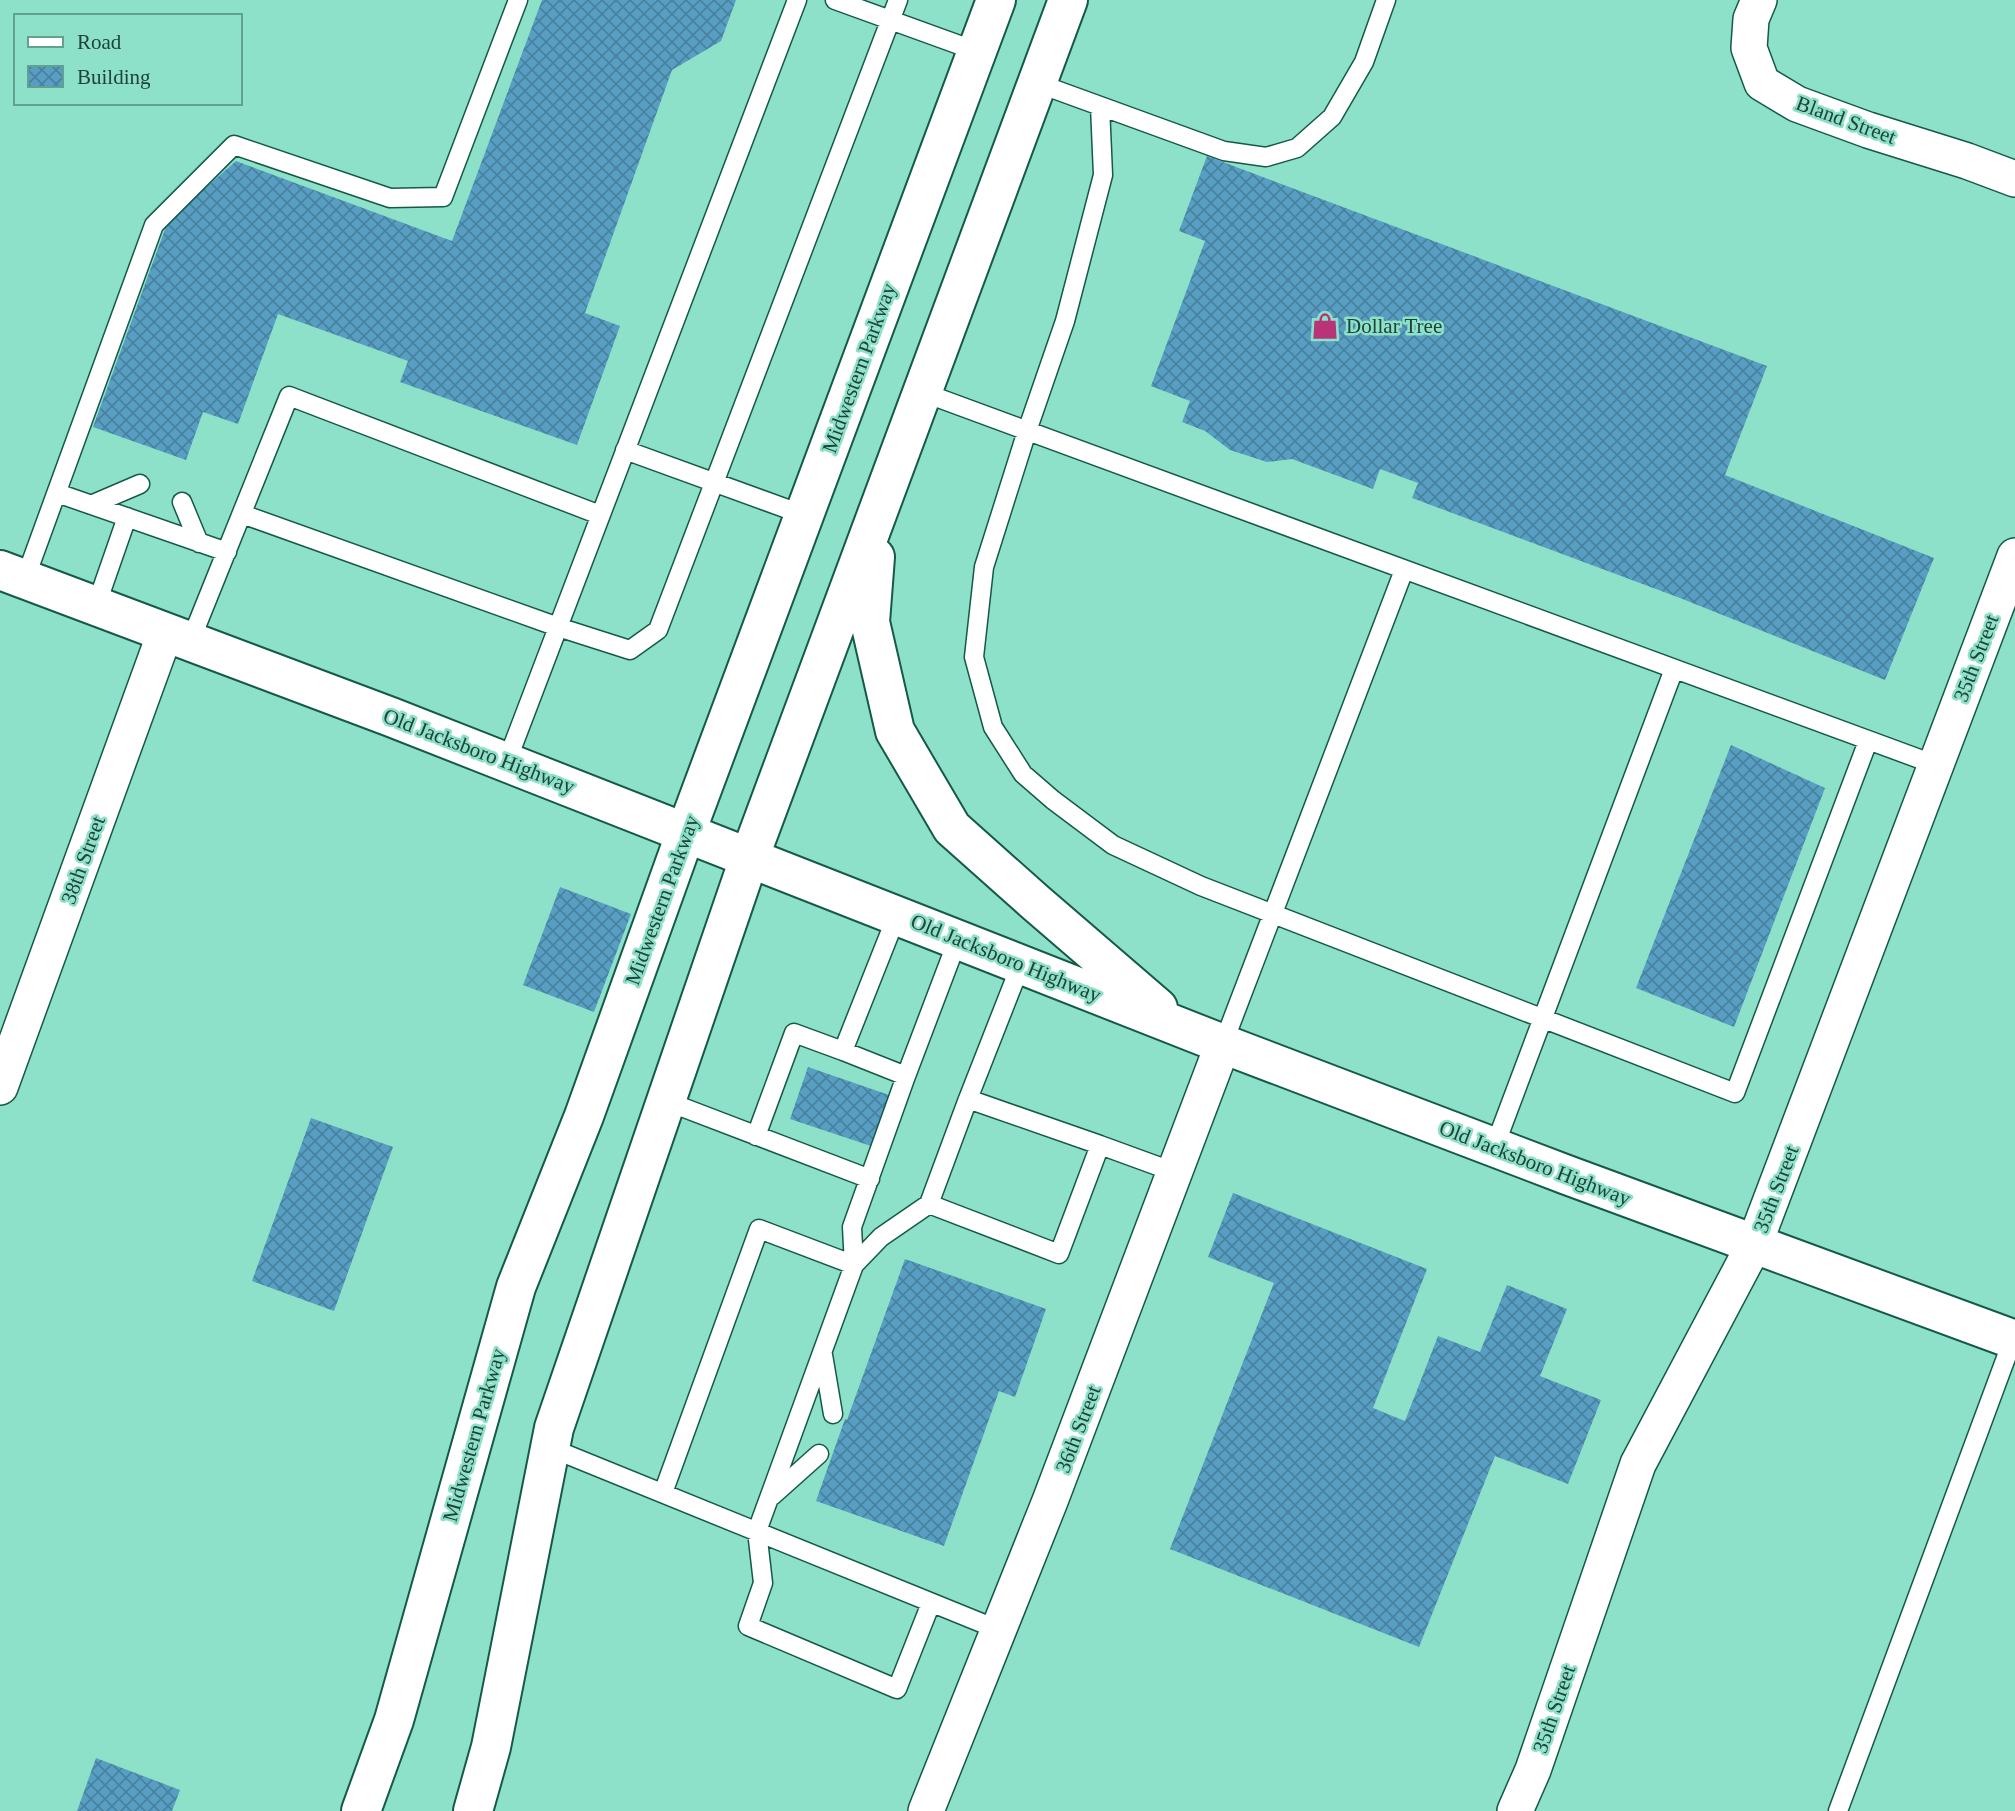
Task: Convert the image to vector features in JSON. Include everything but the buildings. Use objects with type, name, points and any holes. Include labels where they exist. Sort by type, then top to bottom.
[{"type":"main road","name":"Midwestern Parkway","points":[[361,1811],[394,1720],[516,1287],[584,1116],[686,832],[996,0]]},
{"type":"main road","points":[[473,1811],[491,1747],[554,1428],[750,856],[1068,0]]},
{"type":"main road","points":[[879,510],[870,622],[895,731],[952,828],[1181,1028]]},
{"type":"main road","name":"Old Jacksboro Highway","points":[[12,574],[507,761],[1181,1028],[1494,1148],[2014,1340]]},
{"type":"street","name":"Bland Street","points":[[1759,0],[1751,19],[1749,48],[1762,83],[1797,104],[2015,179]]},
{"type":"street","name":"35th Street","points":[[1515,1811],[1533,1770],[1639,1464],[1754,1245],[2015,556]]},
{"type":"street","name":"38th Street","points":[[2,1076],[178,637]]},
{"type":"street","name":"36th Street","points":[[926,1811],[1051,1501],[1223,1044]]},
{"type":"lane","points":[[12,574],[57,493],[154,225],[234,145],[390,198],[443,197],[518,0]]},
{"type":"lane","points":[[507,761],[797,0]]},
{"type":"lane","points":[[835,0],[976,51]]},
{"type":"lane","points":[[242,514],[558,627],[630,650],[659,630],[898,0]]},
{"type":"lane","points":[[1037,83],[1224,151],[1266,158],[1297,148],[1332,117],[1364,62],[1386,0]]},
{"type":"lane","points":[[1100,106],[1102,175],[1065,321],[984,567],[974,657],[993,727],[1023,774],[1053,800],[1112,845],[1201,886],[1735,1093],[1868,741]]},
{"type":"lane","points":[[922,393],[1936,765]]},
{"type":"lane","points":[[178,637],[227,552],[289,396],[600,515]]},
{"type":"lane","points":[[625,450],[804,515]]},
{"type":"lane","points":[[91,505],[140,484]]},
{"type":"lane","points":[[57,493],[227,552]]},
{"type":"lane","points":[[183,502],[200,543]]},
{"type":"lane","points":[[96,606],[127,517]]},
{"type":"lane","points":[[1223,1044],[1404,569]]},
{"type":"lane","points":[[1494,1148],[1674,669]]},
{"type":"lane","points":[[844,1051],[897,915]]},
{"type":"lane","points":[[931,1603],[897,1689],[748,1626],[763,1583],[757,1531],[854,1265],[852,1227],[958,939]]},
{"type":"lane","points":[[854,1265],[881,1237],[929,1204],[1021,964]]},
{"type":"lane","points":[[755,1136],[794,1033],[906,1076]]},
{"type":"lane","points":[[968,1099],[1174,1172]]},
{"type":"lane","points":[[666,1101],[870,1179]]},
{"type":"lane","points":[[929,1204],[1059,1254],[1100,1145]]},
{"type":"lane","points":[[663,1493],[759,1229],[854,1265]]},
{"type":"lane","points":[[1838,1811],[2014,1340]]},
{"type":"lane","points":[[823,1351],[833,1414]]},
{"type":"lane","points":[[551,1448],[999,1630]]},
{"type":"lane","points":[[769,1498],[819,1454]]},
{"type":"place","name":"Dollar Tree","points":[[1325,326]]}]
